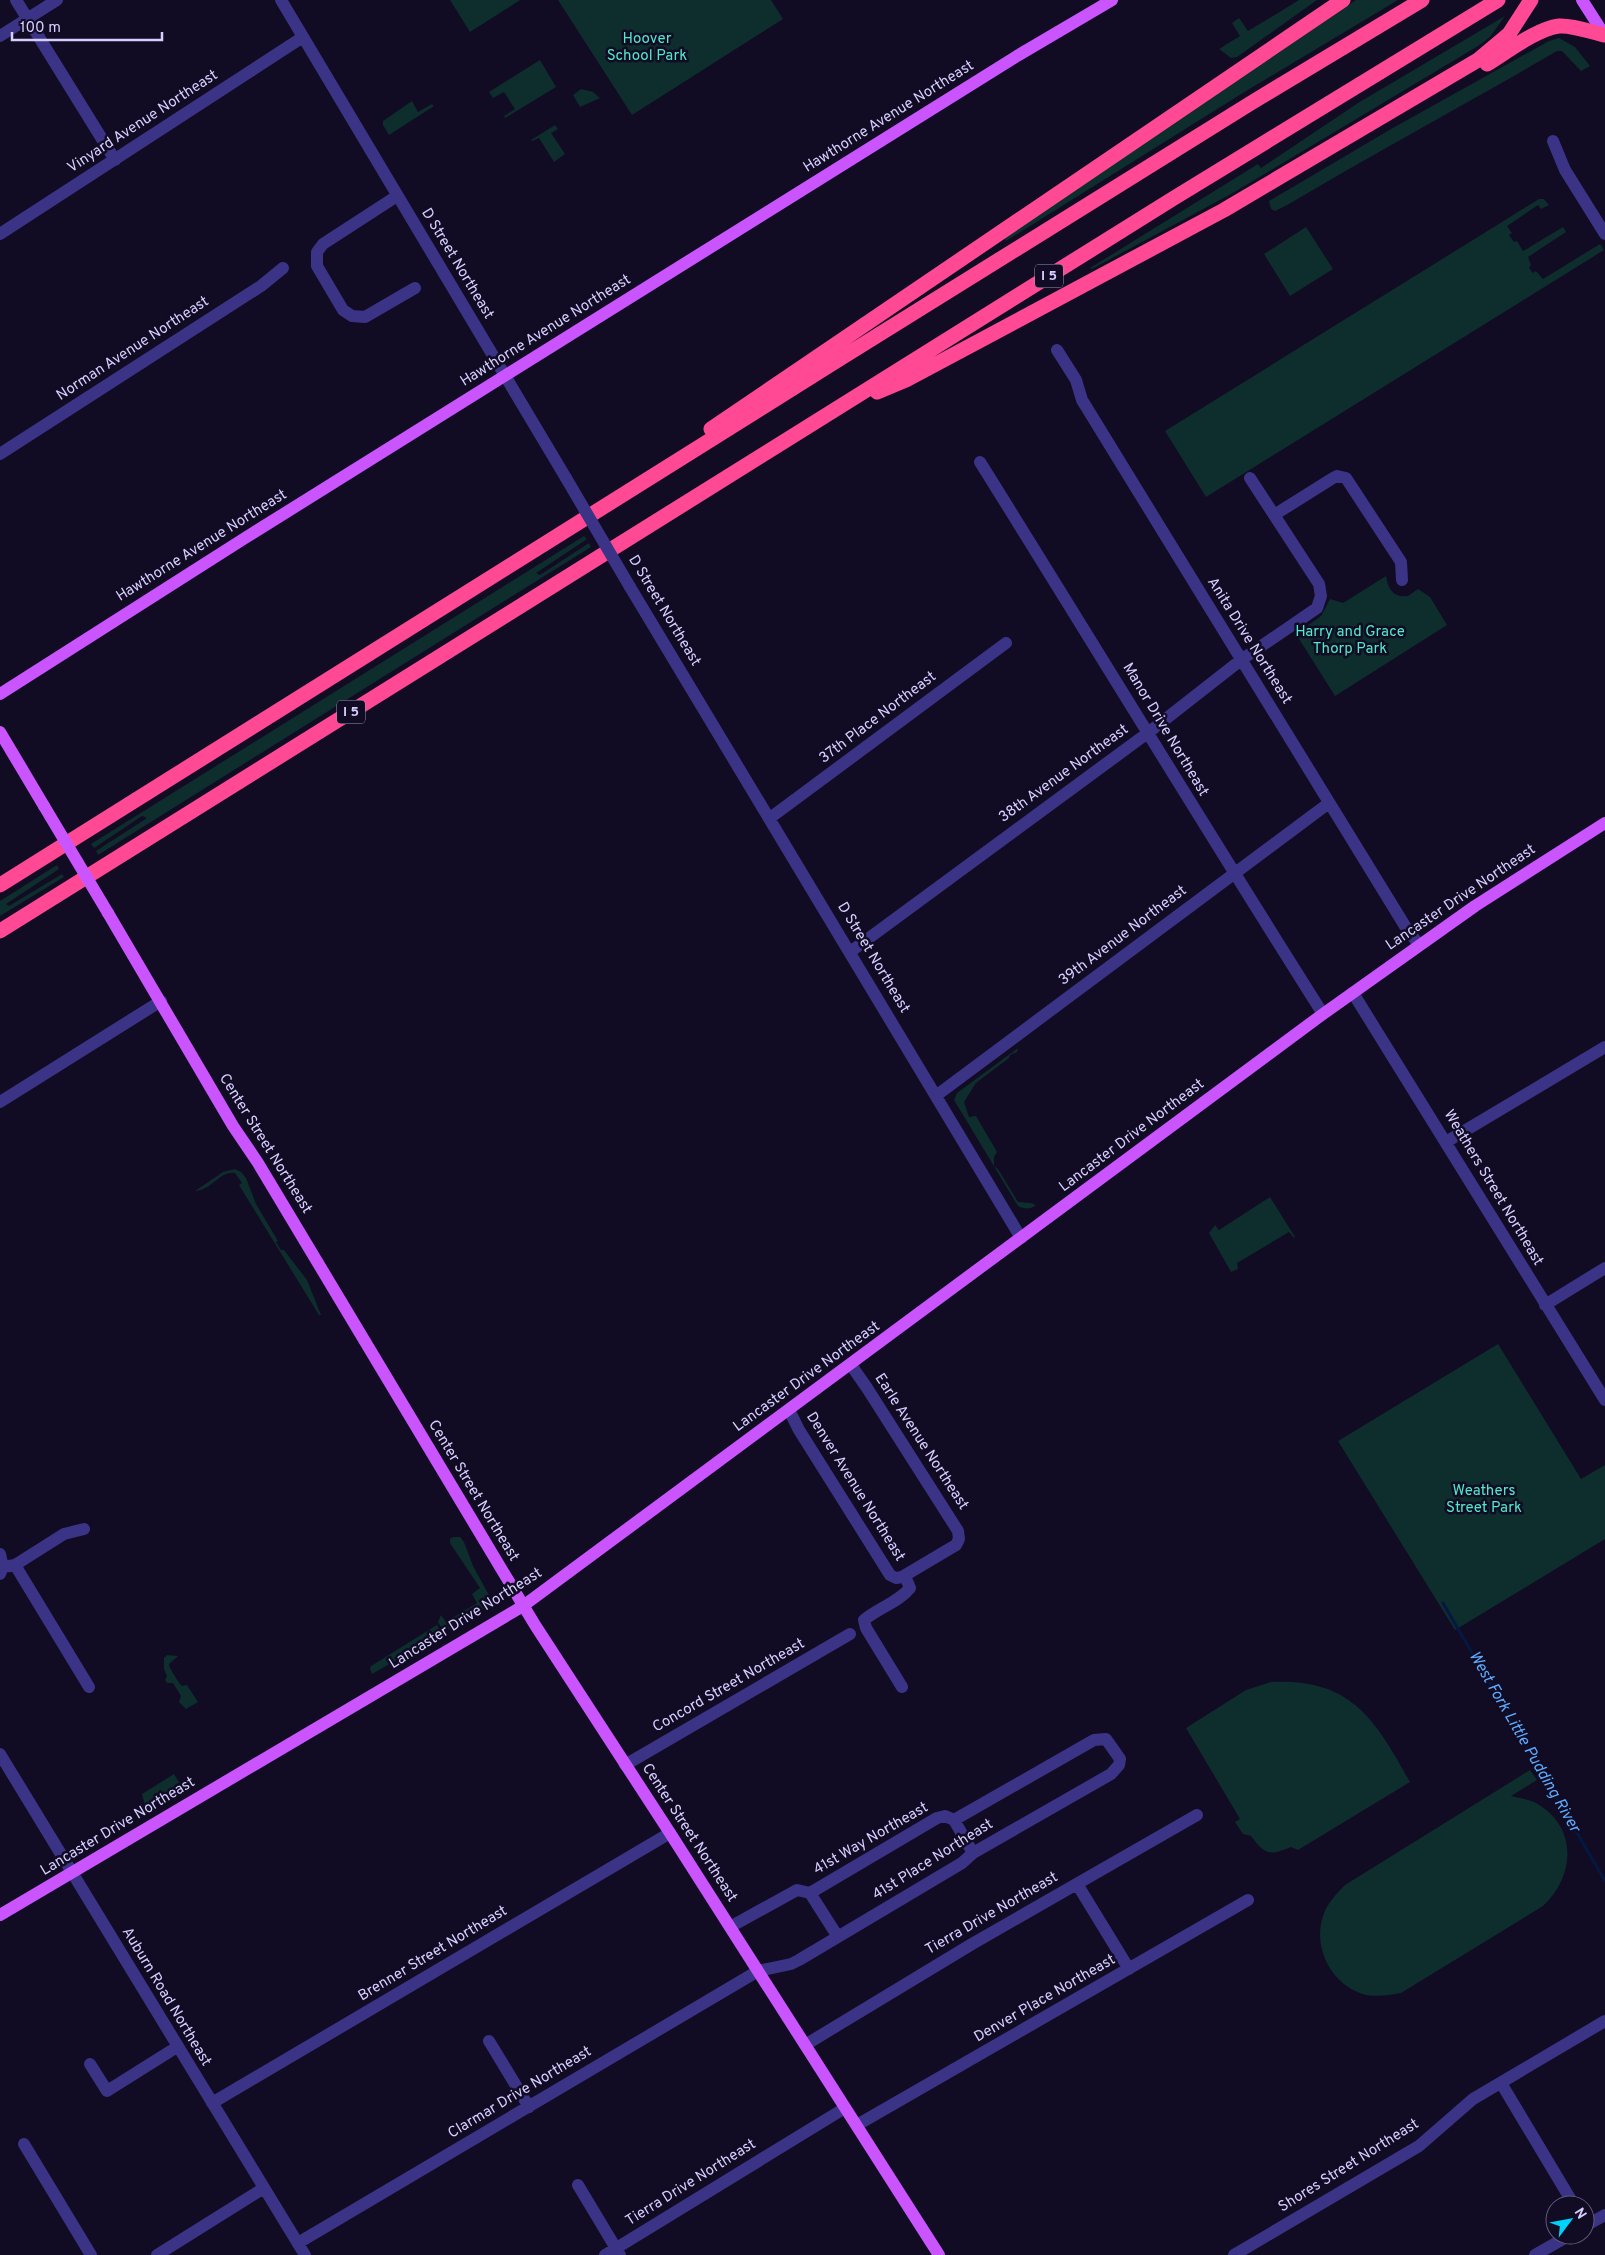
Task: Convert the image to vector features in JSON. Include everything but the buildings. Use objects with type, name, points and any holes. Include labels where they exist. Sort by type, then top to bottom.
[{"type":"highway","points":[[624,495],[705,433],[1343,0]]},
{"type":"highway","points":[[0,885],[1243,109],[1422,0]]},
{"type":"highway","name":"I 5","points":[[0,931],[1190,188],[1498,0]]},
{"type":"highway","points":[[832,412],[908,379],[1190,229],[1440,83],[1478,60],[1501,42],[1517,24],[1531,0]]},
{"type":"highway","points":[[1440,83],[1477,70],[1549,29],[1567,26],[1605,35]]},
{"type":"main road","name":"Hawthorne Avenue Northeast","points":[[0,694],[1017,56],[1112,0]]},
{"type":"main road","points":[[1582,0],[1605,35]]},
{"type":"main road","name":"Center Street Northeast","points":[[0,732],[161,1001],[233,1126],[258,1163],[523,1606],[939,2255]]},
{"type":"main road","name":"Lancaster Drive Northeast","points":[[0,1915],[523,1606],[1323,1014],[1513,881],[1605,823]]},
{"type":"street","points":[[16,0],[115,160]]},
{"type":"street","points":[[0,36],[57,0]]},
{"type":"street","name":"D Street Northeast","points":[[281,0],[630,587],[1021,1238]]},
{"type":"street","name":"Vinyard Avenue Northeast","points":[[0,234],[303,37]]},
{"type":"street","points":[[1553,141],[1565,170],[1605,234]]},
{"type":"street","points":[[398,196],[324,244],[317,252],[316,262],[343,310],[354,317],[365,317],[415,288]]},
{"type":"street","name":"Norman Avenue Northeast","points":[[0,454],[255,290],[283,268]]},
{"type":"street","name":"Anita Drive Northeast","points":[[1057,350],[1076,380],[1082,400],[1405,926],[1419,945]]},
{"type":"street","name":"Manor Drive Northeast","points":[[980,462],[1149,732],[1234,874],[1323,1014]]},
{"type":"street","points":[[1250,478],[1274,515],[1333,478],[1337,476],[1346,478],[1399,559],[1402,580]]},
{"type":"street","name":"38th Avenue Northeast","points":[[850,952],[1149,732],[1242,660],[1308,614],[1320,602],[1321,590],[1319,584],[1274,515]]},
{"type":"street","name":"37th Place Northeast","points":[[770,818],[1006,643]]},
{"type":"street","name":"39th Avenue Northeast","points":[[936,1095],[1329,803]]},
{"type":"street","name":"Weathers Street Northeast","points":[[1353,993],[1605,1400]]},
{"type":"street","points":[[0,1102],[161,1001]]},
{"type":"street","points":[[1446,1142],[1605,1047]]},
{"type":"street","points":[[1545,1305],[1605,1268]]},
{"type":"street","name":"Earle Avenue Northeast","points":[[850,1364],[958,1531],[959,1539],[956,1545],[900,1577]]},
{"type":"street","name":"Denver Avenue Northeast","points":[[789,1410],[799,1430],[890,1575],[900,1577],[910,1588],[906,1594],[864,1620],[866,1628],[902,1687]]},
{"type":"street","points":[[6,1569],[59,1537],[84,1529]]},
{"type":"street","points":[[0,1554],[6,1569],[89,1687]]},
{"type":"street","name":"Concord Street Northeast","points":[[625,1765],[850,1634]]},
{"type":"street","name":"41st Way Northeast","points":[[730,1927],[797,1890],[810,1893],[937,1818],[945,1816],[954,1820],[1094,1740],[1106,1739],[1120,1758],[1119,1765]]},
{"type":"street","name":"Auburn Road Northeast","points":[[0,1754],[305,2255]]},
{"type":"street","name":"41st Place Northeast","points":[[758,1971],[791,1964],[962,1863],[973,1853],[1111,1774],[1119,1765]]},
{"type":"street","name":"Tierra Drive Northeast","points":[[805,2045],[1197,1815]]},
{"type":"street","points":[[954,1820],[973,1853]]},
{"type":"street","name":"Brenner Street Northeast","points":[[212,2103],[670,1833]]},
{"type":"street","points":[[1077,1884],[1129,1969]]},
{"type":"street","points":[[810,1893],[838,1937]]},
{"type":"street","name":"Denver Place Northeast","points":[[857,2125],[1248,1900]]},
{"type":"street","name":"Clarmar Drive Northeast","points":[[298,2243],[758,1971]]},
{"type":"street","name":"Shores Street Northeast","points":[[1234,2255],[1419,2146],[1473,2099],[1605,2021]]},
{"type":"street","points":[[489,2041],[528,2107]]},
{"type":"street","points":[[90,2064],[107,2091],[177,2047]]},
{"type":"street","points":[[1501,2083],[1568,2195]]},
{"type":"street","name":"Tierra Drive Northeast","points":[[614,2253],[845,2108]]},
{"type":"street","points":[[24,2144],[90,2255]]},
{"type":"street","points":[[578,2185],[614,2253]]},
{"type":"street","points":[[158,2255],[264,2188]]},
{"type":"street","points":[[1535,2255],[1552,2245]]},
{"type":"green space","points":[[450,0],[520,0],[470,32]]},
{"type":"green space","name":"Hoover School Park","points":[[558,0],[771,0],[783,19],[632,115]]},
{"type":"green space","points":[[1299,0],[1317,0],[1237,57],[1231,58],[1219,49],[1240,36],[1232,23],[1239,18],[1248,31]]},
{"type":"green space","points":[[1356,0],[1398,0],[1246,91],[1006,241],[1004,238]]},
{"type":"green space","points":[[1505,16],[1490,37],[1478,46],[1231,194],[1092,269],[1090,268],[1258,164],[1261,168],[1358,103]]},
{"type":"green space","points":[[1559,38],[1575,47],[1590,66],[1581,71],[1562,51],[1557,51],[1289,204],[1275,211],[1271,209],[1269,201],[1391,129],[1549,41]]},
{"type":"green space","points":[[540,60],[556,87],[505,118],[504,116],[515,109],[504,92],[493,98],[489,92]]},
{"type":"green space","points":[[581,89],[593,92],[600,98],[580,107],[573,95]]},
{"type":"green space","points":[[412,101],[418,112],[432,104],[434,106],[389,135],[383,125],[383,121]]},
{"type":"green space","points":[[555,125],[558,129],[551,133],[565,154],[554,162],[539,138],[531,140]]},
{"type":"green space","points":[[1539,199],[1544,199],[1549,205],[1541,209],[1538,205],[1507,226],[1512,233],[1509,235],[1514,242],[1517,241],[1523,251],[1563,227],[1566,232],[1528,257],[1531,265],[1529,268],[1533,273],[1536,271],[1543,279],[1600,244],[1604,250],[1206,497],[1165,431]]},
{"type":"green space","points":[[1306,227],[1333,269],[1290,296],[1264,254]]},
{"type":"green space","points":[[584,536],[587,539],[536,573],[540,575],[589,543],[591,547],[98,855],[96,851],[147,818],[142,816],[94,848],[91,844]]},
{"type":"green space","name":"Harry and Grace Thorp Park","points":[[1386,576],[1390,589],[1399,596],[1408,596],[1418,589],[1430,597],[1447,625],[1335,696],[1296,634],[1321,616],[1330,599],[1343,603]]},
{"type":"green space","points":[[57,865],[59,869],[6,904],[9,906],[62,874],[64,877],[0,916],[0,901]]},
{"type":"green space","points":[[1018,1048],[1017,1052],[1010,1055],[1009,1058],[976,1083],[964,1102],[969,1117],[976,1116],[997,1152],[994,1157],[994,1166],[998,1169],[1018,1202],[1036,1205],[1032,1208],[1018,1206],[954,1100],[957,1093]]},
{"type":"green space","points":[[235,1169],[246,1178],[256,1204],[278,1241],[276,1242],[281,1250],[284,1250],[307,1280],[321,1315],[319,1315],[239,1185],[242,1183],[235,1173],[224,1175],[206,1188],[195,1191],[223,1172]]},
{"type":"green space","points":[[1270,1197],[1295,1237],[1289,1232],[1237,1263],[1238,1269],[1231,1272],[1209,1233],[1215,1225],[1219,1230]]},
{"type":"green space","name":"Weathers Street Park","points":[[1498,1344],[1581,1479],[1605,1465],[1605,1539],[1455,1630],[1338,1441]]},
{"type":"green space","points":[[460,1537],[464,1542],[473,1566],[490,1597],[487,1601],[489,1604],[485,1608],[444,1632],[438,1622],[441,1615],[446,1622],[477,1603],[472,1594],[480,1588],[450,1543],[450,1539]]},
{"type":"green space","points":[[437,1625],[442,1634],[372,1674],[371,1666]]},
{"type":"green space","points":[[167,1655],[178,1656],[169,1664],[171,1669],[182,1686],[187,1685],[198,1702],[186,1709],[179,1702],[181,1696],[173,1683],[167,1683],[165,1680],[167,1676],[164,1669],[164,1658]]},
{"type":"green space","points":[[1271,1682],[1299,1683],[1322,1687],[1341,1695],[1372,1722],[1385,1739],[1410,1782],[1298,1850],[1291,1847],[1277,1852],[1264,1850],[1251,1836],[1243,1834],[1235,1822],[1240,1819],[1186,1728],[1246,1690]]},
{"type":"green space","points":[[1530,1770],[1537,1780],[1511,1796],[1534,1802],[1548,1812],[1559,1824],[1565,1837],[1567,1851],[1566,1866],[1562,1880],[1554,1894],[1543,1906],[1401,1993],[1379,1996],[1366,1995],[1354,1991],[1344,1984],[1328,1965],[1320,1941],[1323,1916],[1335,1896],[1345,1885]]},
{"type":"green space","points":[[174,1774],[182,1787],[146,1809],[142,1794]]},
{"type":"waterway","name":"West Fork Little Pudding River","points":[[1443,1603],[1605,1881]]}]
